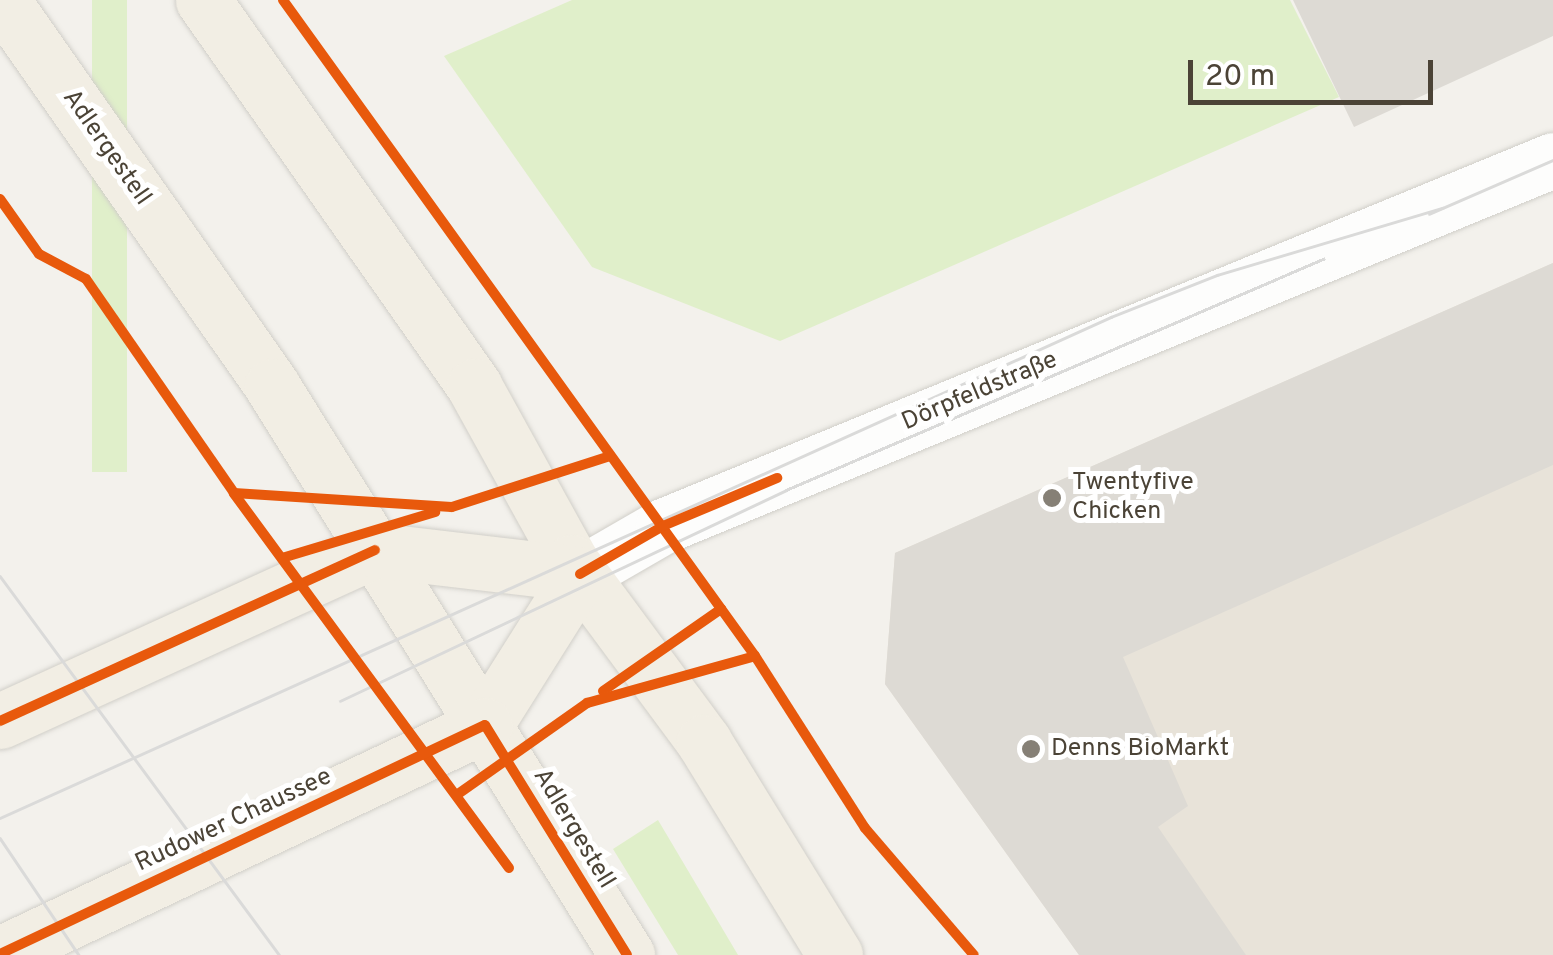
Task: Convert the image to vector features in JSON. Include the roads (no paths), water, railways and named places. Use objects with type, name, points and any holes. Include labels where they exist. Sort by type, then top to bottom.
[{"type":"main road","name":"Adlergestell","points":[[2,0],[272,386],[626,955]]},
{"type":"main road","points":[[204,0],[474,386],[580,574],[704,742],[834,955]]},
{"type":"main road","points":[[0,721],[375,550],[580,574]]},
{"type":"main road","name":"Dörpfeldstraße","points":[[485,725],[580,574]]},
{"type":"main road","name":"Rudower Chaussee","points":[[0,954],[485,725]]},
{"type":"street","name":"Dörpfeldstraße","points":[[580,574],[663,526],[1553,160]]},
{"type":"tram line","points":[[1429,214],[1553,160]]},
{"type":"tram line","points":[[0,818],[1111,317],[1217,275],[1442,208]]},
{"type":"tram line","points":[[340,701],[786,490],[1323,259]]},
{"type":"tram line","points":[[0,576],[279,955]]},
{"type":"tram line","points":[[0,838],[79,955]]},
{"type":"place","name":"Twentyfive Chicken","points":[[1052,498]]},
{"type":"place","name":"Denns BioMarkt","points":[[1031,749]]}]
